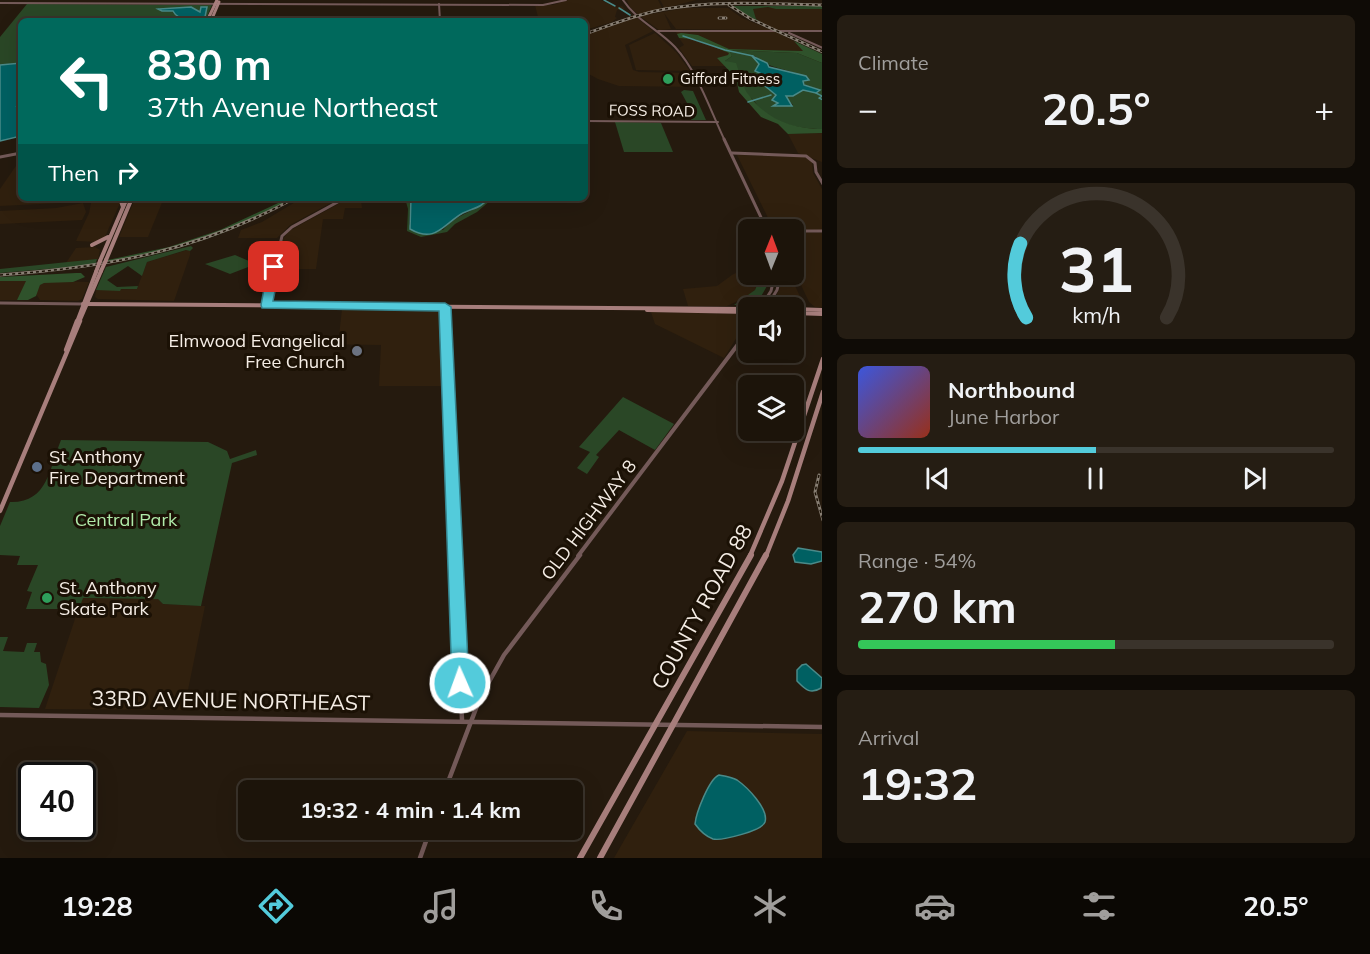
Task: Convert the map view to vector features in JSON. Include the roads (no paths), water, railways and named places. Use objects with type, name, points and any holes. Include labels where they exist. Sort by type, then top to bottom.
[{"type":"main road","points":[[210,18],[217,2]]},
{"type":"main road","points":[[121,201],[123,207]]},
{"type":"main road","points":[[85,304],[93,291],[99,261],[126,201]]},
{"type":"main road","points":[[0,511],[98,272],[106,260],[131,201]]},
{"type":"main road","points":[[92,245],[104,241],[112,231]]},
{"type":"main road","points":[[92,245],[106,246],[110,251]]},
{"type":"main road","points":[[92,245],[103,253]]},
{"type":"main road","points":[[93,291],[94,299],[102,304]]},
{"type":"main road","points":[[85,304],[738,312]]},
{"type":"main road","points":[[804,312],[822,313]]},
{"type":"main road","points":[[804,313],[822,313]]},
{"type":"main road","name":"COUNTY ROAD 88","points":[[580,858],[736,584],[763,531],[822,359]]},
{"type":"main road","name":"COUNTY ROAD 88","points":[[600,858],[769,550],[788,501],[822,392]]},
{"type":"street","points":[[27,4],[30,0]]},
{"type":"street","points":[[0,3],[550,4],[566,0]]},
{"type":"street","points":[[623,0],[626,6],[657,31],[688,64],[718,122],[762,219]]},
{"type":"street","points":[[439,4],[440,18]]},
{"type":"street","points":[[657,31],[822,31]]},
{"type":"street","points":[[785,31],[822,48]]},
{"type":"street","name":"FOSS ROAD","points":[[588,121],[718,122]]},
{"type":"street","points":[[732,153],[792,153],[806,156],[815,163],[816,172],[822,184]]},
{"type":"street","points":[[0,157],[18,154]]},
{"type":"street","points":[[266,305],[282,236],[292,226],[339,201]]},
{"type":"street","points":[[804,231],[822,231]]},
{"type":"street","points":[[0,303],[85,304]]},
{"type":"street","points":[[445,307],[462,720]]},
{"type":"street","name":"OLD HIGHWAY 8","points":[[449,780],[486,685],[504,656],[738,345]]},
{"type":"street","name":"33RD AVENUE NORTHEAST","points":[[0,715],[471,720],[822,727]]},
{"type":"street","points":[[420,858],[426,840]]},
{"type":"water","points":[[191,7],[200,12],[201,7],[207,7],[205,17],[202,18],[182,18],[173,11],[158,9]]},
{"type":"water","points":[[752,56],[767,63],[769,67],[806,76],[809,80],[803,81],[804,85],[820,90],[816,93],[803,90],[793,96],[786,96],[792,106],[773,106],[778,103],[772,100],[776,95],[765,86],[764,75],[755,71],[759,64]]},
{"type":"water","points":[[18,63],[18,137],[0,141],[0,65]]},
{"type":"water","points":[[411,201],[486,201],[456,217],[439,231],[426,234],[410,229]]},
{"type":"water","points":[[798,548],[822,552],[822,561],[811,564],[795,562],[793,555]]},
{"type":"water","points":[[806,664],[822,678],[821,688],[814,691],[808,690],[797,681],[797,670]]},
{"type":"water","points":[[719,775],[737,780],[761,805],[765,822],[757,829],[741,835],[713,839],[695,824],[707,789]]},
{"type":"waterway","points":[[604,0],[615,6]]},
{"type":"waterway","points":[[619,8],[630,15]]},
{"type":"waterway","points":[[683,36],[725,50],[753,56]]},
{"type":"waterway","points":[[816,93],[822,96]]},
{"type":"waterway","points":[[748,102],[771,95]]},
{"type":"waterway","points":[[822,96],[819,98],[822,100]]},
{"type":"railway","points":[[588,33],[644,14],[685,6],[744,3],[822,5]]},
{"type":"railway","points":[[729,5],[751,19],[822,52]]},
{"type":"railway","points":[[719,18],[726,18]]},
{"type":"railway","points":[[0,275],[40,272],[116,261],[188,244],[259,216],[289,201]]},
{"type":"railway","points":[[819,475],[815,492],[822,516]]},
{"type":"place","name":"Gifford Fitness","points":[[668,79]]},
{"type":"place","name":"Elmwood Evangelical Free Church","points":[[357,351]]},
{"type":"place","name":"St Anthony Fire Department","points":[[37,467]]},
{"type":"place","name":"St. Anthony Skate Park","points":[[47,598]]},
{"type":"park label","name":"Central Park","points":[[126,520]]}]
